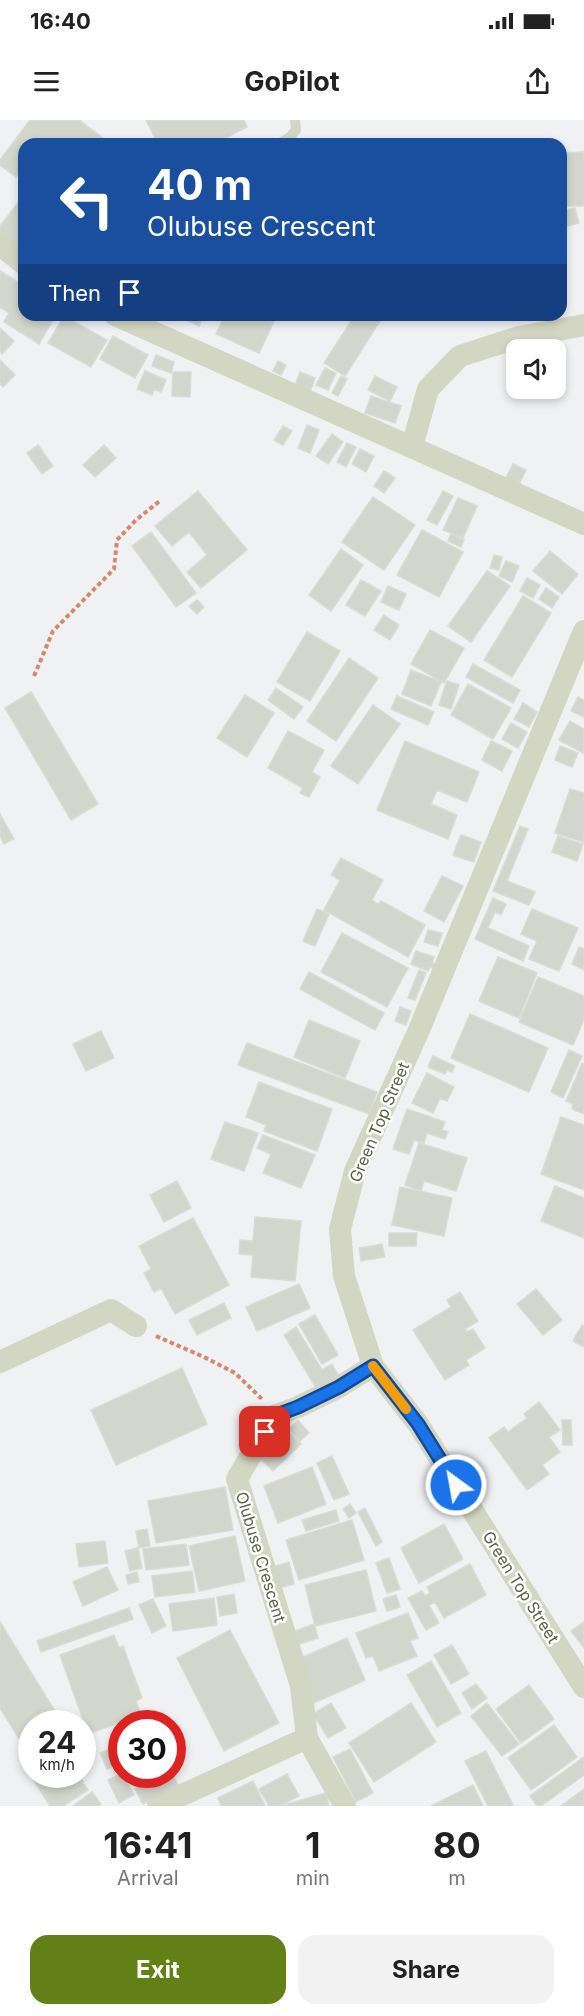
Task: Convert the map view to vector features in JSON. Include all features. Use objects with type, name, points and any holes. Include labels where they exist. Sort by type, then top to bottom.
[{"type":"street","points":[[0,245],[18,259]]},
{"type":"street","points":[[128,321],[584,524]]},
{"type":"street","points":[[412,447],[428,389],[460,356],[519,337],[584,325]]},
{"type":"street","name":"Green Top Street","points":[[584,631],[419,1030],[355,1171],[340,1229],[344,1276],[373,1366],[418,1424],[584,1687]]},
{"type":"street","points":[[0,1362],[111,1310],[136,1326]]},
{"type":"street","points":[[274,1416],[339,1387],[373,1366]]},
{"type":"street","name":"Olubuse Crescent","points":[[274,1416],[237,1479],[301,1686],[307,1738],[345,1806]]},
{"type":"street","points":[[158,1806],[307,1738]]},
{"type":"lane","points":[[288,138],[296,130],[295,120]]},
{"type":"path","points":[[34,676],[53,631],[114,569],[117,540],[136,520],[161,500]]},
{"type":"path","points":[[136,1326],[236,1374],[268,1404],[274,1416]]},
{"type":"building","points":[[30,120],[79,120],[103,138],[18,138],[18,174],[16,177],[0,165],[0,160]]},
{"type":"building","points":[[146,120],[244,120],[247,127],[226,138],[155,138]]},
{"type":"building","points":[[584,152],[584,206],[567,206],[567,153]]},
{"type":"building","points":[[18,203],[18,254],[0,240],[0,226]]},
{"type":"building","points":[[575,208],[579,223],[567,226],[567,210]]},
{"type":"building","points":[[0,271],[18,282],[18,321],[52,321],[39,344],[4,322],[9,313],[0,307]]},
{"type":"building","points":[[61,321],[73,321],[107,340],[91,367],[48,343]]},
{"type":"building","points":[[189,321],[201,321],[199,326]]},
{"type":"building","points":[[222,321],[274,321],[259,353],[216,334]]},
{"type":"building","points":[[351,321],[380,321],[345,376],[324,363]]},
{"type":"building","points":[[0,328],[14,341],[2,354],[0,351]]},
{"type":"building","points":[[113,336],[148,355],[135,378],[100,359]]},
{"type":"building","points":[[156,355],[174,362],[171,373],[152,366]]},
{"type":"building","points":[[0,360],[15,375],[3,387],[0,384]]},
{"type":"building","points":[[278,361],[286,365],[281,375],[273,371]]},
{"type":"building","points":[[325,368],[336,373],[328,390],[316,385]]},
{"type":"building","points":[[145,371],[166,380],[161,392],[154,389],[152,395],[137,389]]},
{"type":"building","points":[[173,372],[191,372],[190,397],[172,396]]},
{"type":"building","points":[[300,372],[315,378],[310,392],[295,386]]},
{"type":"building","points":[[341,376],[347,379],[338,396],[332,393]]},
{"type":"building","points":[[375,376],[397,387],[390,401],[368,390]]},
{"type":"building","points":[[371,396],[401,406],[395,423],[365,413]]},
{"type":"building","points":[[307,425],[319,430],[310,453],[298,448]]},
{"type":"building","points":[[283,426],[292,431],[283,445],[274,440]]},
{"type":"building","points":[[332,434],[343,442],[328,464],[316,456]]},
{"type":"building","points":[[347,443],[356,447],[346,467],[337,462]]},
{"type":"building","points":[[38,445],[53,466],[42,474],[27,453]]},
{"type":"building","points":[[104,445],[116,458],[95,477],[83,465]]},
{"type":"building","points":[[360,449],[374,456],[366,472],[352,464]]},
{"type":"building","points":[[513,464],[526,470],[519,484],[506,478]]},
{"type":"building","points":[[384,471],[395,478],[384,493],[374,486]]},
{"type":"building","points":[[198,491],[247,550],[201,588],[187,572],[207,555],[189,532],[172,546],[155,526]]},
{"type":"building","points":[[443,491],[453,496],[437,525],[427,520]]},
{"type":"building","points":[[373,497],[415,525],[384,570],[342,542]]},
{"type":"building","points":[[458,498],[477,506],[463,538],[443,530]]},
{"type":"building","points":[[422,530],[463,552],[439,597],[397,575]]},
{"type":"building","points":[[151,532],[196,593],[176,607],[132,546]]},
{"type":"building","points":[[451,534],[464,540],[461,547],[448,541]]},
{"type":"building","points":[[341,549],[363,565],[331,611],[309,595]]},
{"type":"building","points":[[550,551],[578,574],[562,594],[533,571]]},
{"type":"building","points":[[494,555],[502,557],[499,570],[490,568]]},
{"type":"building","points":[[506,561],[519,566],[512,582],[499,576]]},
{"type":"building","points":[[487,571],[510,586],[471,642],[448,626]]},
{"type":"building","points":[[527,578],[540,585],[533,598],[520,591]]},
{"type":"building","points":[[361,580],[381,591],[365,616],[346,605]]},
{"type":"building","points":[[388,586],[406,594],[399,610],[381,602]]},
{"type":"building","points":[[546,588],[559,597],[552,608],[539,599]]},
{"type":"building","points":[[523,596],[551,613],[512,677],[484,660]]},
{"type":"building","points":[[197,600],[204,607],[197,614],[189,606]]},
{"type":"building","points":[[384,615],[399,625],[390,640],[374,630]]},
{"type":"building","points":[[430,630],[464,648],[444,683],[411,664]]},
{"type":"building","points":[[307,632],[340,651],[310,701],[277,682]]},
{"type":"building","points":[[349,658],[378,678],[336,741],[307,721]]},
{"type":"building","points":[[473,664],[520,690],[513,703],[466,677]]},
{"type":"building","points":[[411,670],[441,682],[431,706],[402,694]]},
{"type":"building","points":[[447,681],[459,685],[451,709],[439,705]]},
{"type":"building","points":[[468,684],[511,708],[493,739],[451,715]]},
{"type":"building","points":[[276,688],[303,707],[294,719],[268,700]]},
{"type":"building","points":[[31,692],[98,804],[71,820],[5,708]]},
{"type":"building","points":[[245,695],[274,713],[247,757],[217,738]]},
{"type":"building","points":[[397,696],[434,712],[428,725],[391,709]]},
{"type":"building","points":[[578,697],[584,700],[584,717],[571,711]]},
{"type":"building","points":[[523,703],[537,712],[529,727],[514,719]]},
{"type":"building","points":[[373,705],[400,724],[358,784],[331,766]]},
{"type":"building","points":[[570,721],[584,729],[583,753],[559,740]]},
{"type":"building","points":[[511,723],[527,732],[518,748],[502,739]]},
{"type":"building","points":[[288,731],[324,750],[312,772],[320,777],[309,797],[300,793],[303,788],[268,768]]},
{"type":"building","points":[[405,741],[479,772],[467,802],[437,790],[431,804],[457,815],[448,839],[377,810]]},
{"type":"building","points":[[491,741],[512,751],[502,771],[482,760]]},
{"type":"building","points":[[560,746],[578,753],[572,767],[555,760]]},
{"type":"building","points":[[570,789],[584,793],[584,842],[555,833]]},
{"type":"building","points":[[0,814],[14,839],[4,844],[0,836]]},
{"type":"building","points":[[520,826],[528,829],[507,881],[535,892],[529,905],[493,891]]},
{"type":"building","points":[[461,835],[481,842],[474,862],[453,855]]},
{"type":"building","points":[[558,836],[583,844],[577,861],[552,852]]},
{"type":"building","points":[[341,858],[383,880],[372,900],[378,904],[381,901],[425,925],[408,957],[324,910],[340,880],[331,875]]},
{"type":"building","points":[[442,876],[463,886],[444,922],[424,911]]},
{"type":"building","points":[[493,898],[506,904],[501,915],[495,912],[488,928],[529,946],[523,961],[475,939]]},
{"type":"building","points":[[317,909],[329,914],[315,946],[303,941]]},
{"type":"building","points":[[532,909],[578,928],[559,971],[529,959],[537,941],[521,934]]},
{"type":"building","points":[[428,930],[442,933],[438,946],[424,942]]},
{"type":"building","points":[[342,933],[408,968],[387,1007],[321,972]]},
{"type":"building","points":[[579,947],[584,949],[584,970],[572,964]]},
{"type":"building","points":[[416,951],[434,957],[432,963],[438,965],[436,969],[430,967],[428,971],[411,964]]},
{"type":"building","points":[[498,957],[537,973],[519,1018],[479,1001]]},
{"type":"building","points":[[419,970],[426,973],[415,1000],[408,998]]},
{"type":"building","points":[[309,972],[384,1013],[375,1030],[300,989]]},
{"type":"building","points":[[538,977],[584,996],[584,1019],[573,1045],[519,1022]]},
{"type":"building","points":[[400,1007],[411,1011],[406,1025],[395,1021]]},
{"type":"building","points":[[470,1014],[548,1048],[529,1092],[451,1058]]},
{"type":"building","points":[[309,1020],[360,1041],[345,1078],[294,1057]]},
{"type":"building","points":[[101,1031],[114,1058],[86,1071],[73,1044]]},
{"type":"building","points":[[247,1043],[377,1092],[369,1114],[238,1065]]},
{"type":"building","points":[[569,1050],[582,1056],[563,1098],[551,1092]]},
{"type":"building","points":[[433,1056],[455,1066],[452,1072],[447,1070],[445,1074],[428,1067]]},
{"type":"building","points":[[582,1063],[584,1064],[584,1114],[572,1109],[573,1104],[566,1101]]},
{"type":"building","points":[[427,1073],[454,1087],[447,1101],[440,1098],[433,1113],[412,1103]]},
{"type":"building","points":[[259,1082],[332,1109],[317,1151],[264,1131],[266,1125],[246,1117]]},
{"type":"building","points":[[407,1109],[445,1122],[442,1130],[448,1132],[445,1139],[427,1133],[424,1143],[414,1140],[409,1154],[393,1149]]},
{"type":"building","points":[[561,1117],[584,1125],[584,1190],[541,1174]]},
{"type":"building","points":[[225,1122],[258,1133],[244,1171],[211,1159]]},
{"type":"building","points":[[263,1135],[315,1155],[301,1188],[263,1173],[271,1154],[257,1148]]},
{"type":"building","points":[[419,1143],[467,1158],[456,1191],[424,1181],[421,1191],[405,1185]]},
{"type":"building","points":[[177,1181],[191,1208],[164,1222],[150,1195]]},
{"type":"building","points":[[555,1186],[584,1198],[584,1238],[541,1221]]},
{"type":"building","points":[[400,1187],[452,1198],[444,1236],[392,1225]]},
{"type":"building","points":[[255,1217],[301,1221],[295,1281],[251,1277],[253,1255],[239,1254],[240,1240],[253,1241]]},
{"type":"building","points":[[193,1218],[229,1285],[175,1314],[161,1288],[154,1292],[144,1273],[151,1269],[139,1246]]},
{"type":"building","points":[[389,1233],[417,1233],[416,1246],[389,1246]]},
{"type":"building","points":[[382,1244],[385,1257],[361,1261],[359,1248]]},
{"type":"building","points":[[299,1284],[310,1308],[257,1331],[246,1307]]},
{"type":"building","points":[[536,1289],[562,1320],[543,1335],[517,1304]]},
{"type":"building","points":[[460,1292],[478,1321],[465,1329],[467,1332],[473,1329],[485,1348],[466,1360],[469,1365],[445,1380],[413,1330],[451,1307],[447,1300]]},
{"type":"building","points":[[224,1303],[231,1318],[197,1335],[189,1320]]},
{"type":"building","points":[[315,1315],[338,1355],[322,1364],[299,1324]]},
{"type":"building","points":[[582,1325],[584,1326],[584,1347],[573,1341]]},
{"type":"building","points":[[296,1327],[322,1370],[332,1364],[338,1375],[316,1388],[284,1335]]},
{"type":"building","points":[[182,1368],[207,1424],[116,1465],[91,1410]]},
{"type":"building","points":[[539,1402],[560,1430],[549,1437],[560,1452],[542,1465],[549,1474],[527,1490],[489,1438],[504,1427],[508,1432],[527,1418],[524,1414]]},
{"type":"building","points":[[298,1420],[309,1433],[300,1441],[289,1429]]},
{"type":"building","points":[[562,1420],[571,1420],[572,1445],[563,1445]]},
{"type":"building","points":[[287,1430],[301,1444],[273,1471],[259,1457]]},
{"type":"building","points":[[332,1456],[349,1494],[334,1500],[317,1463]]},
{"type":"building","points":[[312,1467],[326,1504],[278,1523],[264,1486]]},
{"type":"building","points":[[225,1487],[233,1530],[156,1543],[148,1501]]},
{"type":"building","points":[[350,1504],[356,1513],[349,1518],[343,1509]]},
{"type":"building","points":[[365,1508],[382,1542],[376,1546],[358,1512]]},
{"type":"building","points":[[336,1510],[339,1521],[306,1531],[302,1520]]},
{"type":"building","points":[[352,1520],[364,1560],[299,1580],[286,1540]]},
{"type":"building","points":[[444,1524],[463,1559],[419,1583],[401,1548]]},
{"type":"building","points":[[147,1529],[150,1546],[139,1548],[136,1531]]},
{"type":"building","points":[[235,1536],[245,1581],[199,1591],[189,1546]]},
{"type":"building","points":[[105,1541],[108,1563],[79,1567],[76,1544]]},
{"type":"building","points":[[186,1544],[189,1565],[146,1570],[143,1549]]},
{"type":"building","points":[[138,1548],[142,1568],[130,1571],[125,1551]]},
{"type":"building","points":[[389,1558],[400,1589],[387,1593],[376,1563]]},
{"type":"building","points":[[289,1562],[294,1584],[278,1588],[273,1567]]},
{"type":"building","points":[[470,1564],[486,1595],[444,1618],[435,1602],[429,1605],[439,1623],[426,1630],[408,1598],[422,1591],[425,1596],[430,1593],[427,1587]]},
{"type":"building","points":[[107,1567],[118,1590],[83,1606],[73,1582]]},
{"type":"building","points":[[366,1570],[376,1611],[315,1626],[305,1585]]},
{"type":"building","points":[[192,1571],[195,1592],[155,1597],[152,1576]]},
{"type":"building","points":[[137,1572],[139,1582],[128,1584],[126,1575]]},
{"type":"building","points":[[234,1594],[237,1613],[220,1616],[217,1597]]},
{"type":"building","points":[[396,1595],[400,1607],[387,1611],[383,1599]]},
{"type":"building","points":[[214,1598],[217,1625],[173,1631],[169,1604]]},
{"type":"building","points":[[153,1599],[166,1626],[152,1633],[139,1605]]},
{"type":"building","points":[[129,1608],[133,1619],[41,1652],[37,1641]]},
{"type":"building","points":[[408,1613],[418,1638],[410,1641],[417,1656],[379,1671],[373,1656],[366,1658],[356,1633]]},
{"type":"building","points":[[0,1622],[54,1710],[18,1710],[18,1737],[0,1708]]},
{"type":"building","points":[[584,1622],[584,1648],[571,1631]]},
{"type":"building","points":[[314,1624],[318,1638],[297,1645],[293,1632]]},
{"type":"building","points":[[230,1630],[279,1723],[224,1751],[177,1658]]},
{"type":"building","points":[[114,1635],[119,1648],[123,1646],[142,1698],[136,1701],[139,1710],[108,1710],[108,1727],[96,1731],[96,1710],[79,1710],[60,1655]]},
{"type":"building","points":[[347,1638],[365,1680],[314,1703],[296,1660]]},
{"type":"building","points":[[452,1645],[469,1674],[451,1684],[434,1655]]},
{"type":"building","points":[[431,1661],[461,1713],[437,1727],[407,1675]]},
{"type":"building","points":[[476,1684],[487,1698],[472,1709],[462,1693]]},
{"type":"building","points":[[529,1685],[554,1719],[521,1743],[496,1709]]},
{"type":"building","points":[[331,1703],[346,1728],[328,1738],[313,1714]]},
{"type":"building","points":[[411,1703],[436,1742],[374,1782],[349,1743]]},
{"type":"building","points":[[487,1703],[519,1744],[502,1756],[471,1716]]},
{"type":"building","points":[[554,1725],[577,1757],[531,1790],[508,1758]]},
{"type":"building","points":[[350,1749],[373,1793],[356,1802],[333,1757]]},
{"type":"building","points":[[108,1750],[108,1769],[107,1769],[100,1753]]},
{"type":"building","points":[[486,1751],[513,1805],[511,1806],[488,1806],[465,1761]]},
{"type":"building","points":[[584,1757],[584,1775],[541,1806],[537,1806],[530,1796]]},
{"type":"building","points":[[287,1774],[299,1796],[279,1806],[269,1806],[259,1789]]},
{"type":"building","points":[[253,1781],[265,1806],[221,1806],[218,1798]]},
{"type":"building","points":[[473,1785],[483,1806],[431,1806]]},
{"type":"building","points":[[38,1788],[87,1788],[88,1790],[63,1806],[50,1806]]},
{"type":"building","points":[[112,1788],[130,1788],[134,1795],[119,1803]]},
{"type":"building","points":[[137,1788],[172,1788],[143,1804],[135,1789]]},
{"type":"building","points":[[584,1789],[584,1806],[561,1806]]},
{"type":"building","points":[[92,1792],[101,1804],[99,1806],[73,1806]]},
{"type":"building","points":[[326,1793],[329,1806],[280,1806]]},
{"type":"slow traffic","points":[[373,1366],[406,1409]]},
{"type":"route","points":[[265,1432],[274,1416],[339,1387],[373,1366],[418,1424],[456,1485]]}]
